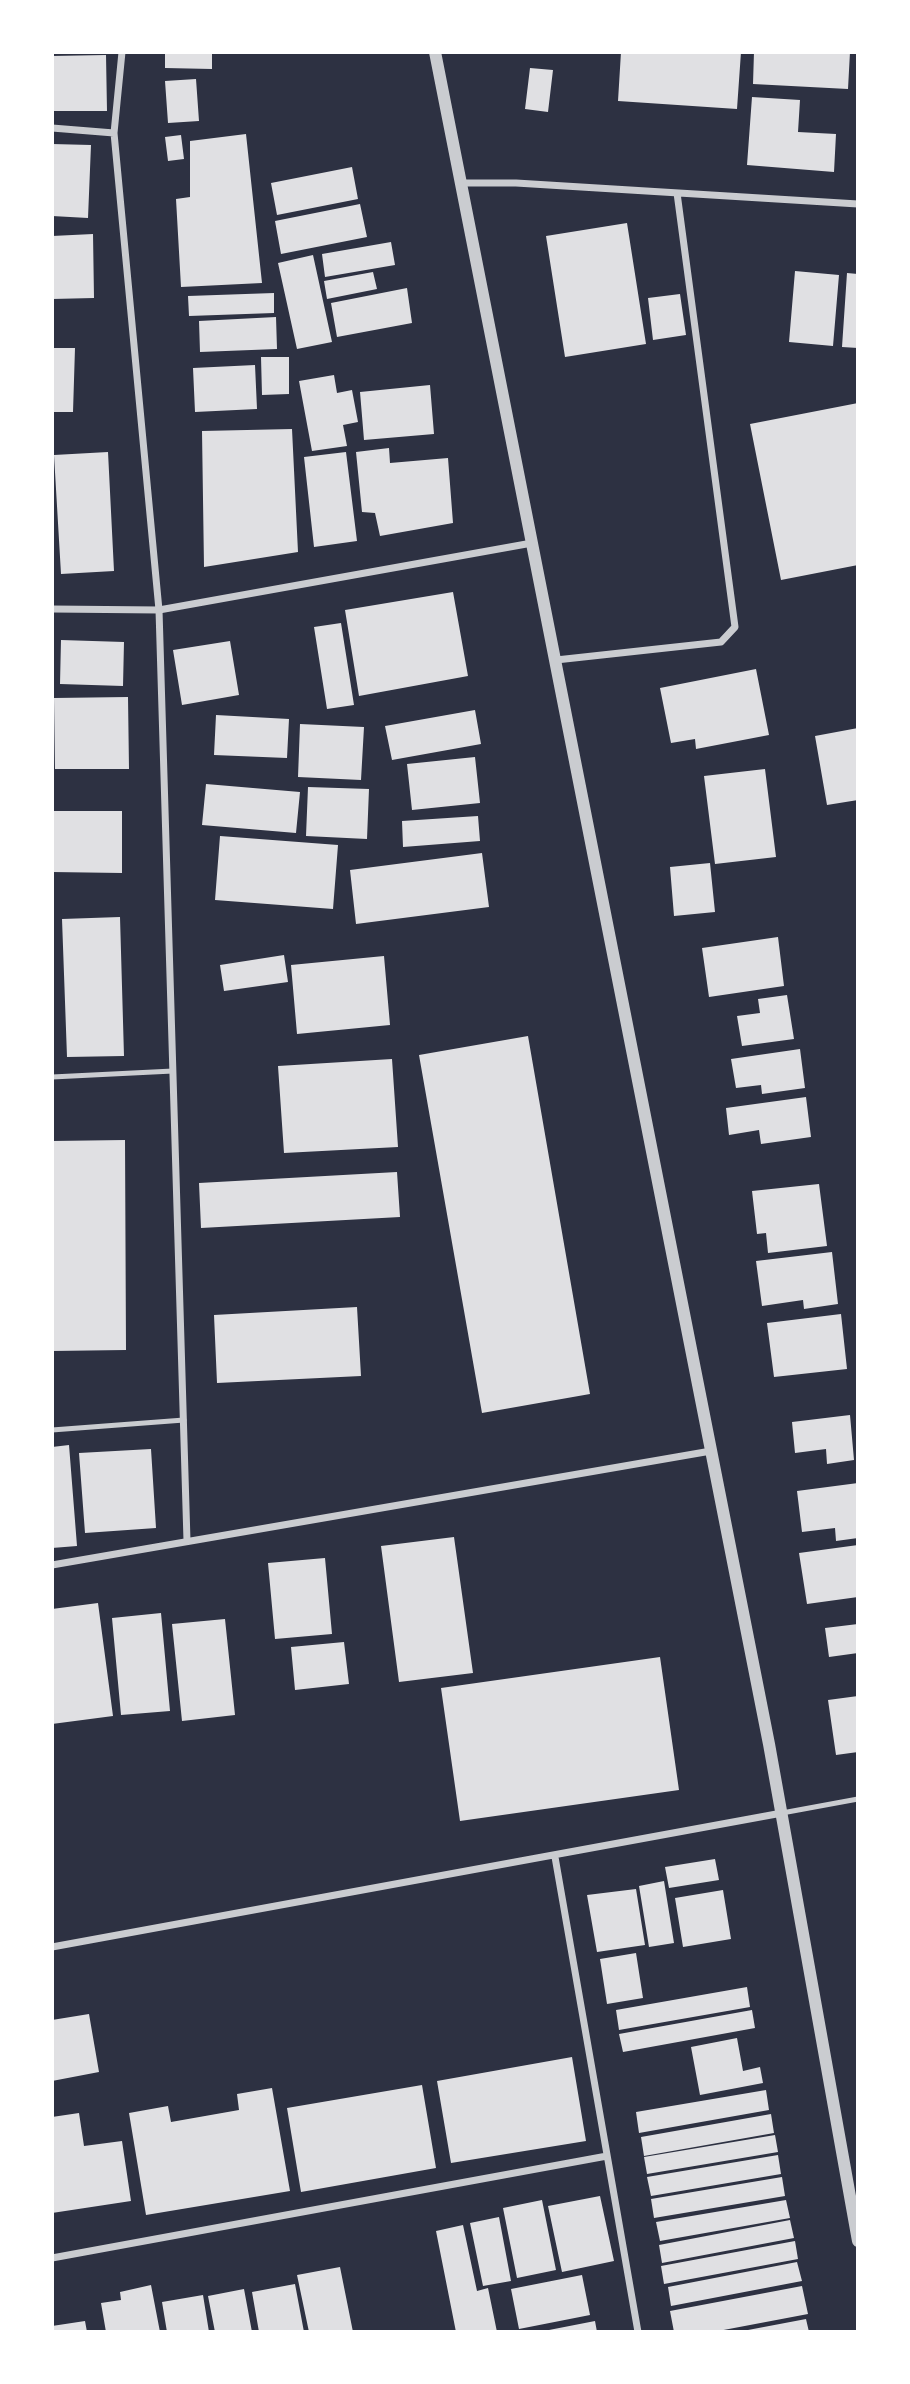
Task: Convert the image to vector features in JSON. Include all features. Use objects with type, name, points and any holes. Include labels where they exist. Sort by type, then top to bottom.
[{"type":"street","points":[[122,52],[114,133],[159,610],[187,1541]]},
{"type":"street","points":[[435,52],[782,1813],[858,2241]]},
{"type":"street","points":[[52,128],[114,133]]},
{"type":"street","points":[[459,183],[516,183],[858,204]]},
{"type":"street","points":[[556,660],[721,642],[735,627],[677,193]]},
{"type":"street","points":[[52,609],[159,610],[532,543]]},
{"type":"street","points":[[52,1565],[711,1451]]},
{"type":"street","points":[[52,1947],[555,1857],[782,1813]]},
{"type":"street","points":[[555,1857],[638,2332]]},
{"type":"street","points":[[52,2258],[607,2156]]},
{"type":"lane","points":[[52,1077],[173,1072]]},
{"type":"lane","points":[[52,1430],[184,1420]]},
{"type":"lane","points":[[782,1813],[858,1799]]},
{"type":"building","points":[[165,52],[212,52],[212,69],[165,68]]},
{"type":"building","points":[[621,52],[741,52],[737,109],[618,101]]},
{"type":"building","points":[[754,52],[850,52],[848,89],[753,84]]},
{"type":"building","points":[[106,55],[107,111],[52,111],[52,56]]},
{"type":"building","points":[[530,68],[553,70],[548,112],[525,109]]},
{"type":"building","points":[[196,79],[199,121],[168,123],[165,81]]},
{"type":"building","points":[[752,97],[800,100],[798,132],[836,134],[834,172],[747,165]]},
{"type":"building","points":[[246,134],[262,283],[181,287],[176,199],[190,197],[190,141]]},
{"type":"building","points":[[181,135],[184,159],[168,161],[165,137]]},
{"type":"building","points":[[52,144],[91,145],[88,218],[52,216]]},
{"type":"building","points":[[352,167],[358,199],[277,215],[271,183]]},
{"type":"building","points":[[360,204],[367,237],[281,254],[275,221]]},
{"type":"building","points":[[627,223],[646,344],[565,357],[546,236]]},
{"type":"building","points":[[93,234],[94,298],[52,299],[52,236]]},
{"type":"building","points":[[391,242],[395,265],[325,277],[322,254]]},
{"type":"building","points":[[313,255],[332,342],[297,349],[278,263]]},
{"type":"building","points":[[795,271],[839,275],[833,346],[789,342]]},
{"type":"building","points":[[373,272],[377,289],[327,299],[324,281]]},
{"type":"building","points":[[847,273],[858,274],[858,348],[842,347]]},
{"type":"building","points":[[407,288],[412,323],[337,337],[331,303]]},
{"type":"building","points":[[274,293],[274,313],[189,316],[188,296]]},
{"type":"building","points":[[680,294],[686,335],[653,340],[648,298]]},
{"type":"building","points":[[276,317],[277,349],[200,352],[199,321]]},
{"type":"building","points":[[52,348],[75,348],[73,412],[52,412]]},
{"type":"building","points":[[261,357],[289,357],[289,394],[262,395]]},
{"type":"building","points":[[255,365],[257,409],[195,412],[193,368]]},
{"type":"building","points":[[334,375],[337,393],[352,390],[358,422],[343,425],[347,446],[312,451],[299,381]]},
{"type":"building","points":[[430,385],[434,434],[364,440],[360,392]]},
{"type":"building","points":[[858,403],[858,565],[781,580],[750,424]]},
{"type":"building","points":[[292,429],[298,552],[204,567],[202,431]]},
{"type":"building","points":[[389,448],[390,463],[448,458],[453,523],[380,536],[375,513],[362,512],[356,452]]},
{"type":"building","points":[[108,452],[114,571],[61,574],[54,455]]},
{"type":"building","points":[[346,452],[357,541],[314,547],[304,457]]},
{"type":"building","points":[[453,592],[468,676],[359,696],[345,610]]},
{"type":"building","points":[[341,623],[354,705],[327,709],[314,627]]},
{"type":"building","points":[[61,640],[124,642],[123,686],[60,684]]},
{"type":"building","points":[[230,641],[239,695],[182,705],[173,650]]},
{"type":"building","points":[[756,669],[769,735],[696,749],[695,739],[671,743],[660,688]]},
{"type":"building","points":[[128,697],[129,769],[55,769],[54,698]]},
{"type":"building","points":[[475,710],[481,744],[392,760],[385,726]]},
{"type":"building","points":[[216,715],[289,719],[287,758],[214,755]]},
{"type":"building","points":[[300,724],[364,727],[361,780],[298,777]]},
{"type":"building","points":[[858,728],[858,800],[827,805],[815,736]]},
{"type":"building","points":[[475,757],[480,803],[412,810],[407,764]]},
{"type":"building","points":[[765,769],[776,857],[715,864],[704,776]]},
{"type":"building","points":[[206,784],[300,792],[296,833],[202,825]]},
{"type":"building","points":[[308,787],[369,789],[367,839],[306,836]]},
{"type":"building","points":[[52,811],[122,811],[122,873],[52,872]]},
{"type":"building","points":[[478,816],[480,841],[403,847],[402,821]]},
{"type":"building","points":[[220,836],[338,845],[333,909],[215,900]]},
{"type":"building","points":[[482,853],[489,907],[356,924],[350,870]]},
{"type":"building","points":[[710,863],[715,912],[674,916],[670,867]]},
{"type":"building","points":[[120,917],[124,1056],[67,1057],[62,919]]},
{"type":"building","points":[[778,937],[784,986],[709,997],[702,948]]},
{"type":"building","points":[[284,955],[288,982],[224,991],[220,965]]},
{"type":"building","points":[[384,956],[390,1025],[297,1034],[291,965]]},
{"type":"building","points":[[787,995],[794,1039],[742,1046],[737,1016],[760,1013],[758,999]]},
{"type":"building","points":[[528,1036],[590,1394],[482,1413],[419,1055]]},
{"type":"building","points":[[800,1049],[805,1088],[762,1094],[761,1085],[736,1088],[731,1059]]},
{"type":"building","points":[[392,1059],[398,1147],[284,1153],[278,1066]]},
{"type":"building","points":[[806,1097],[811,1137],[761,1144],[759,1130],[729,1135],[726,1108]]},
{"type":"building","points":[[125,1140],[126,1350],[52,1351],[52,1141]]},
{"type":"building","points":[[397,1172],[400,1217],[201,1228],[199,1183]]},
{"type":"building","points":[[819,1184],[827,1246],[768,1253],[766,1233],[757,1234],[752,1191]]},
{"type":"building","points":[[832,1252],[838,1304],[804,1309],[803,1300],[762,1306],[756,1261]]},
{"type":"building","points":[[357,1307],[361,1376],[217,1383],[214,1315]]},
{"type":"building","points":[[841,1314],[847,1369],[774,1377],[767,1323]]},
{"type":"building","points":[[850,1415],[854,1460],[827,1464],[826,1449],[795,1453],[792,1422]]},
{"type":"building","points":[[69,1445],[77,1546],[52,1548],[52,1447]]},
{"type":"building","points":[[151,1449],[156,1528],[85,1533],[79,1453]]},
{"type":"building","points":[[858,1483],[858,1538],[836,1541],[835,1528],[802,1532],[797,1491]]},
{"type":"building","points":[[454,1537],[473,1673],[399,1682],[381,1546]]},
{"type":"building","points":[[858,1545],[858,1597],[807,1604],[799,1553]]},
{"type":"building","points":[[325,1558],[332,1634],[275,1639],[268,1563]]},
{"type":"building","points":[[98,1603],[113,1716],[52,1724],[52,1609]]},
{"type":"building","points":[[161,1613],[170,1711],[121,1715],[112,1618]]},
{"type":"building","points":[[225,1619],[235,1715],[182,1721],[172,1624]]},
{"type":"building","points":[[858,1624],[858,1653],[829,1657],[825,1628]]},
{"type":"building","points":[[344,1642],[349,1684],[295,1690],[291,1647]]},
{"type":"building","points":[[660,1657],[679,1790],[460,1821],[441,1688]]},
{"type":"building","points":[[858,1696],[858,1752],[836,1755],[828,1700]]},
{"type":"building","points":[[715,1859],[719,1880],[669,1888],[665,1867]]},
{"type":"building","points":[[664,1881],[674,1943],[649,1947],[639,1886]]},
{"type":"building","points":[[636,1889],[645,1945],[597,1952],[587,1895]]},
{"type":"building","points":[[723,1890],[731,1939],[683,1947],[675,1898]]},
{"type":"building","points":[[636,1953],[643,1998],[607,2004],[600,1959]]},
{"type":"building","points":[[747,1987],[750,2007],[619,2030],[616,2010]]},
{"type":"building","points":[[752,2010],[755,2028],[623,2052],[619,2034]]},
{"type":"building","points":[[89,2014],[99,2072],[52,2081],[52,2020]]},
{"type":"building","points":[[737,2038],[743,2071],[760,2067],[763,2083],[700,2095],[691,2047]]},
{"type":"building","points":[[572,2057],[586,2141],[451,2163],[437,2081]]},
{"type":"building","points":[[422,2085],[436,2168],[301,2192],[287,2108]]},
{"type":"building","points":[[272,2088],[290,2191],[146,2215],[129,2113],[168,2106],[171,2122],[239,2110],[237,2094]]},
{"type":"building","points":[[766,2090],[769,2110],[639,2133],[636,2112]]},
{"type":"building","points":[[79,2113],[84,2146],[122,2141],[131,2201],[52,2213],[52,2117]]},
{"type":"building","points":[[771,2114],[774,2133],[644,2156],[641,2137]]},
{"type":"building","points":[[775,2135],[778,2152],[647,2174],[644,2157]]},
{"type":"building","points":[[778,2155],[781,2174],[651,2196],[647,2177]]},
{"type":"building","points":[[782,2177],[785,2196],[654,2218],[651,2199]]},
{"type":"building","points":[[600,2196],[614,2261],[562,2272],[548,2206]]},
{"type":"building","points":[[542,2200],[556,2270],[517,2278],[503,2208]]},
{"type":"building","points":[[786,2200],[790,2218],[660,2241],[656,2222]]},
{"type":"building","points":[[499,2217],[511,2281],[483,2286],[470,2223]]},
{"type":"building","points":[[790,2220],[794,2238],[662,2263],[659,2245]]},
{"type":"building","points":[[463,2225],[477,2291],[488,2288],[497,2332],[456,2332],[436,2231]]},
{"type":"building","points":[[795,2241],[798,2259],[664,2284],[661,2266]]},
{"type":"building","points":[[797,2262],[802,2281],[671,2306],[668,2287]]},
{"type":"building","points":[[340,2267],[353,2332],[309,2332],[297,2275]]},
{"type":"building","points":[[582,2275],[590,2315],[519,2329],[511,2289]]},
{"type":"building","points":[[295,2284],[304,2332],[259,2332],[252,2292]]},
{"type":"building","points":[[151,2285],[160,2332],[106,2332],[101,2303],[121,2300],[120,2292]]},
{"type":"building","points":[[802,2286],[808,2314],[713,2332],[674,2332],[670,2311]]},
{"type":"building","points":[[244,2289],[252,2332],[215,2332],[208,2296]]},
{"type":"building","points":[[203,2295],[209,2332],[167,2332],[162,2302]]},
{"type":"building","points":[[806,2319],[809,2332],[748,2332],[748,2330]]},
{"type":"building","points":[[85,2321],[87,2332],[52,2332],[52,2326]]},
{"type":"building","points":[[595,2321],[597,2332],[549,2332],[549,2330]]}]
